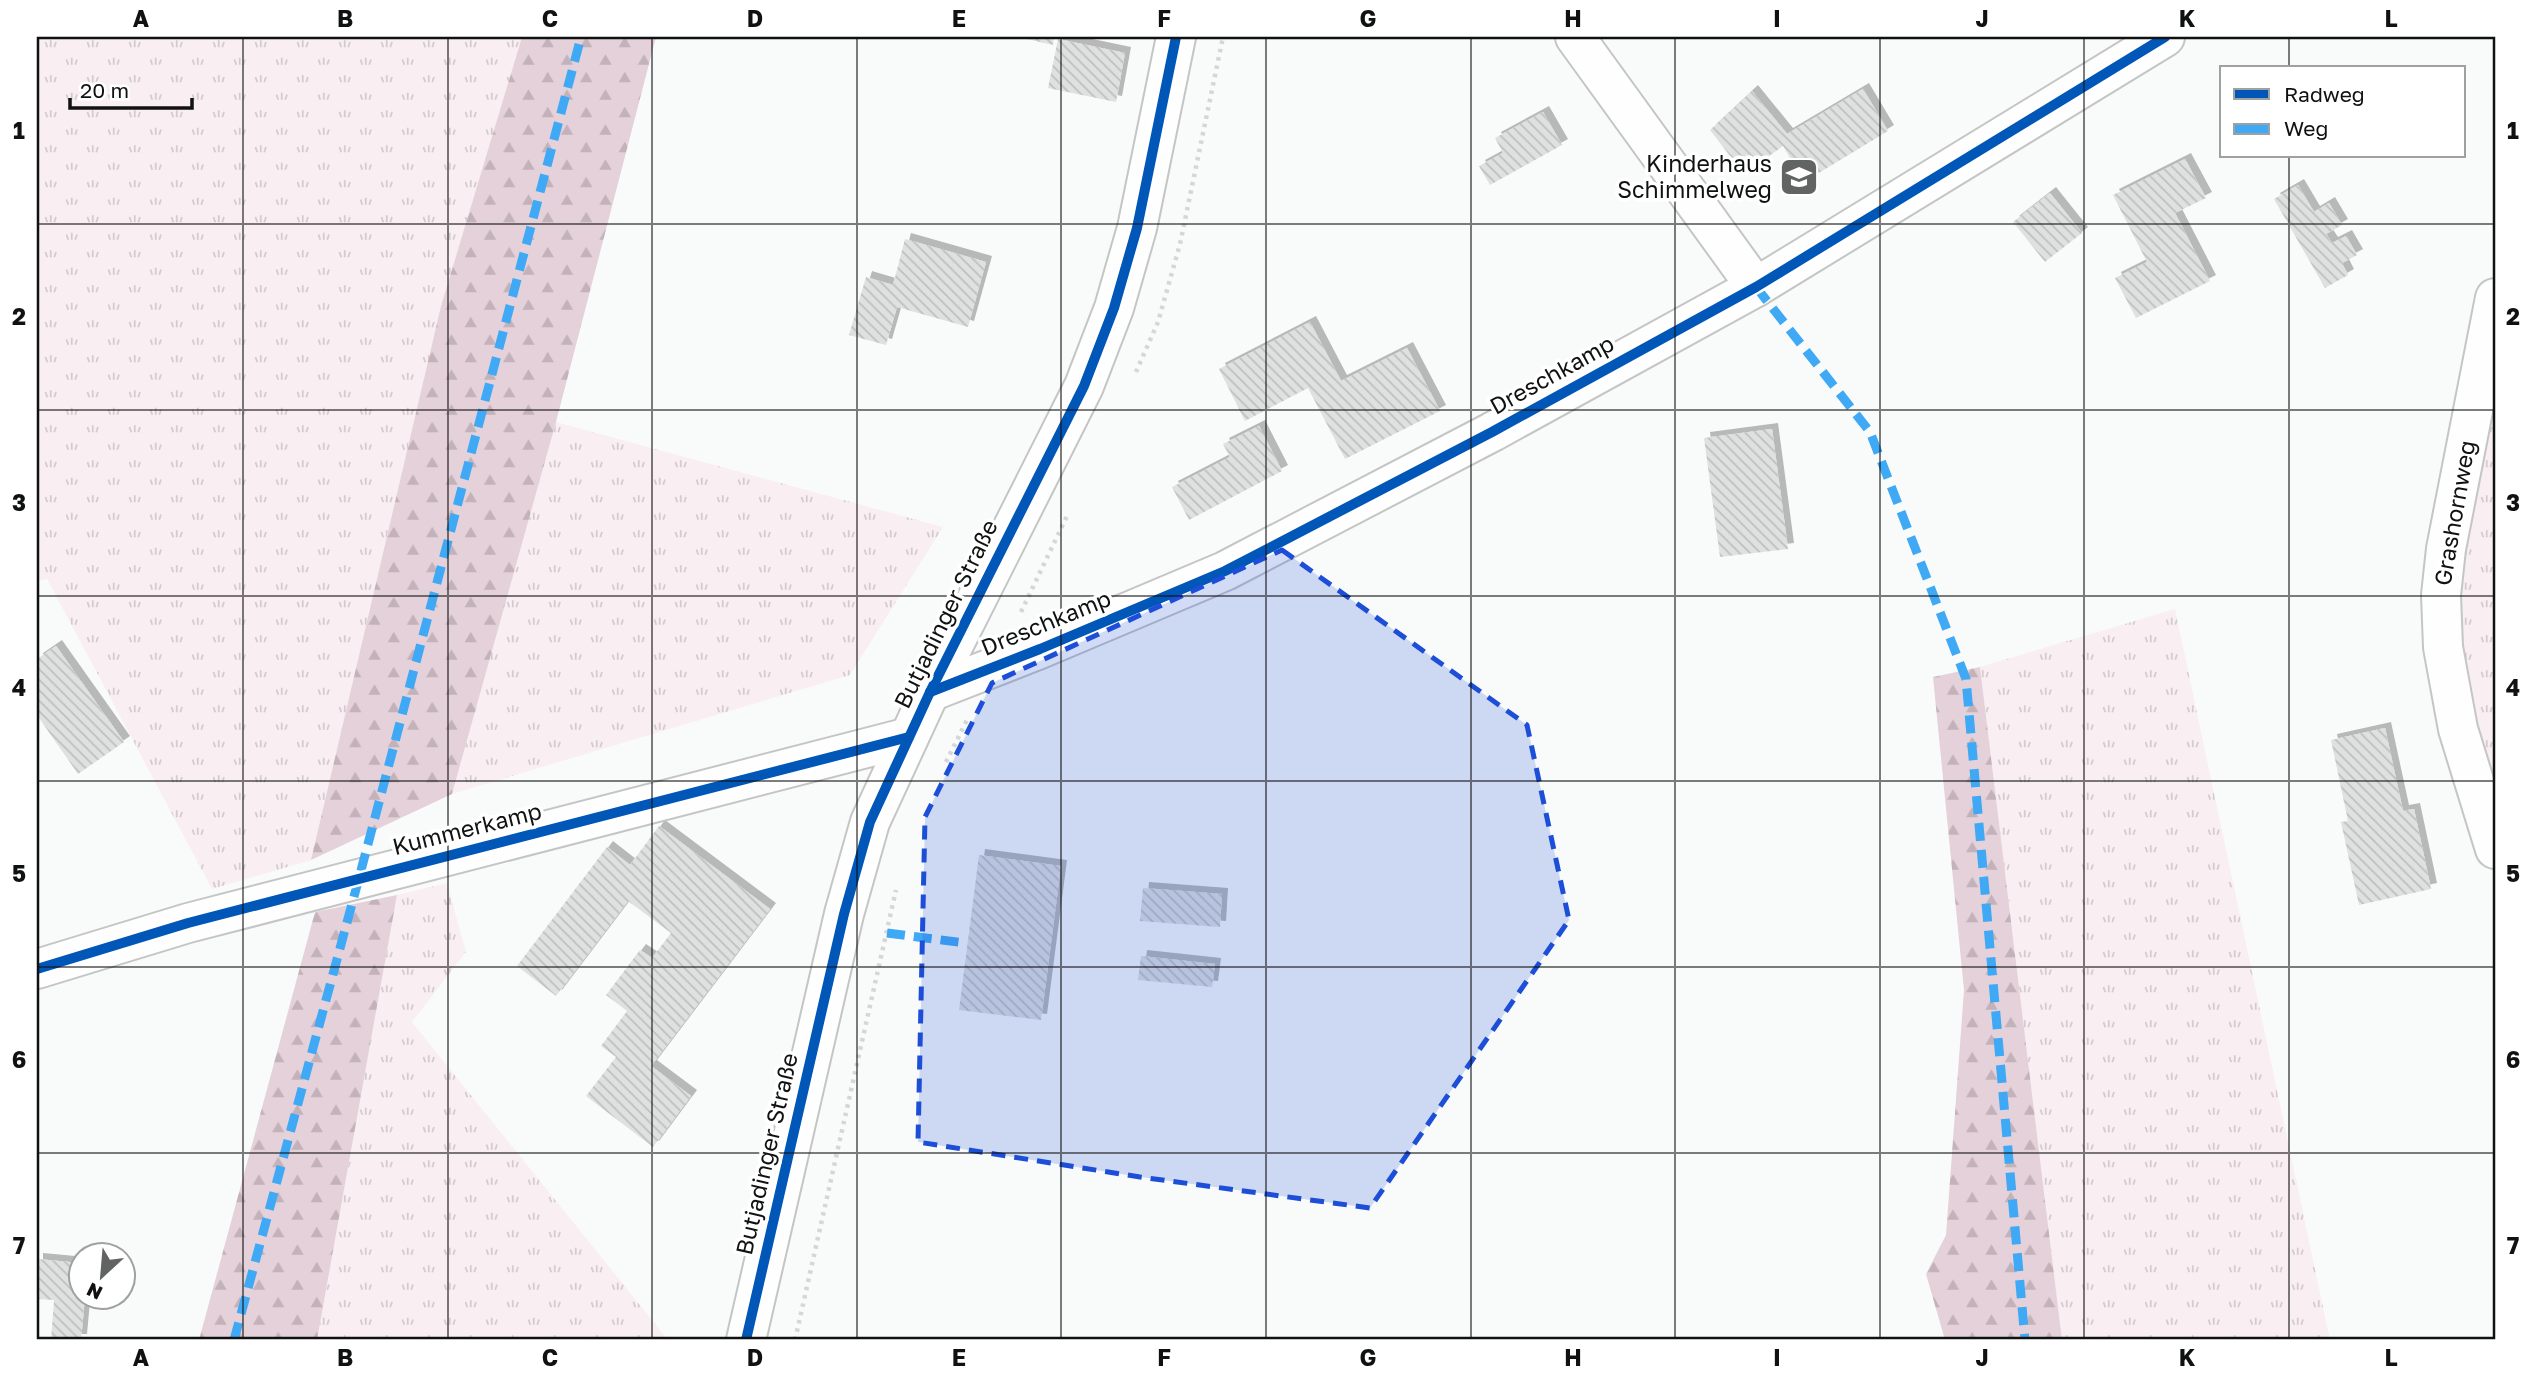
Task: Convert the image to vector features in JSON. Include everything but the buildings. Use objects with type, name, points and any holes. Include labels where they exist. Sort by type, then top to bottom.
[{"type":"street","name":"Butjadinger Straße","points":[[746,1340],[844,914],[870,822],[930,692],[1084,386],[1109,321],[1137,228],[1176,37]]},
{"type":"street","points":[[1575,37],[1756,287]]},
{"type":"street","name":"Dreschkamp","points":[[930,692],[1040,649],[1224,571],[1492,432],[1756,287],[2165,37]]},
{"type":"street","name":"Grashornweg","points":[[2495,298],[2446,549],[2441,595],[2443,647],[2458,729],[2495,849]]},
{"type":"street","name":"Kummerkamp","points":[[37,969],[201,919],[909,737]]},
{"type":"highlighted area","points":[[1282,550],[1527,725],[1569,920],[1370,1208],[1140,1177],[918,1142],[925,817],[992,683]]},
{"type":"green space","points":[[37,37],[522,37],[441,306],[311,860],[212,889],[47,579],[37,581]]},
{"type":"green space","points":[[522,37],[656,37],[556,422],[452,794],[311,860],[441,306]]},
{"type":"green space","points":[[2495,379],[2495,788],[2463,673],[2462,546]]},
{"type":"green space","points":[[556,422],[943,527],[850,675],[452,794]]},
{"type":"green space","points":[[2175,609],[2330,1340],[2062,1340],[1980,667]]},
{"type":"green space","points":[[1980,667],[2062,1340],[1945,1340],[1926,1274],[1946,1235],[1964,990],[1933,677]]},
{"type":"green space","points":[[447,883],[466,952],[412,1022],[668,1340],[317,1340],[397,895]]},
{"type":"green space","points":[[397,895],[317,1340],[199,1340],[315,912]]},
{"type":"marked path","points":[[234,1340],[581,37]]},
{"type":"marked path","points":[[1756,287],[1870,432],[1966,679],[2025,1340]]},
{"type":"marked path","points":[[887,933],[965,943]]},
{"type":"cycle path","points":[[746,1340],[844,914],[870,822],[930,692],[1084,386],[1114,308],[1137,228],[1176,37]]},
{"type":"cycle path","points":[[930,692],[1225,571],[1492,432],[1756,287],[2165,37]]},
{"type":"cycle path","points":[[37,969],[188,923],[909,737]]},
{"type":"place","name":"Kinderhaus Schimmelweg","points":[[1799,177]]}]
